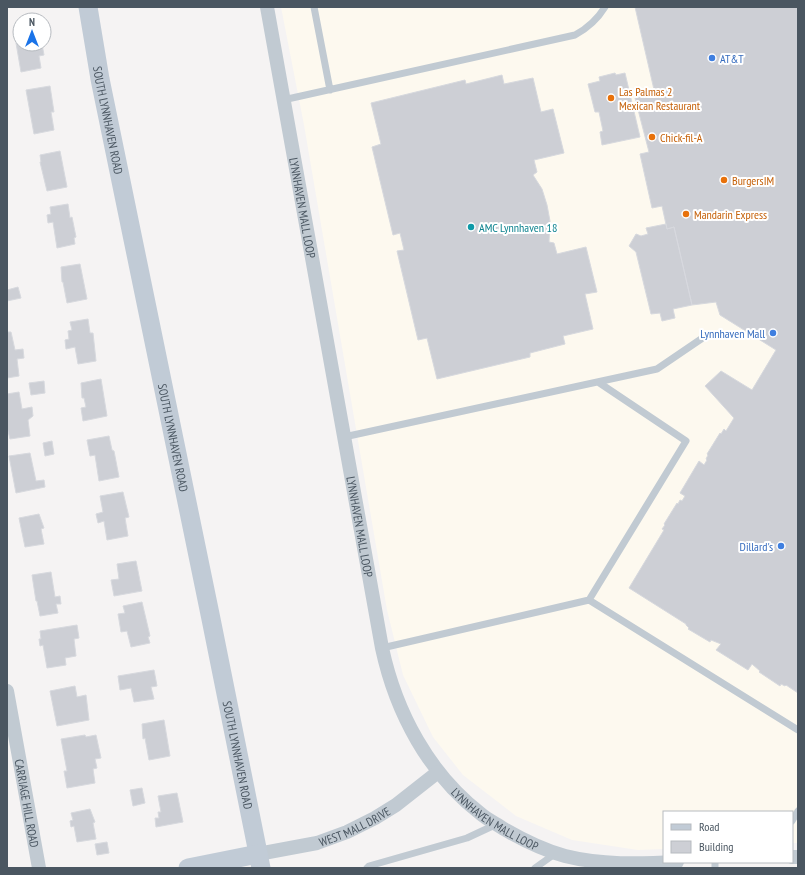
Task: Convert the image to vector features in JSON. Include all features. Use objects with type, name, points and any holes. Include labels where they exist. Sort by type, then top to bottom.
[{"type":"street","name":"SOUTH LYNNHAVEN ROAD","points":[[88,7],[100,80],[208,604],[259,861]]},
{"type":"street","name":"LYNNHAVEN MALL LOOP","points":[[266,7],[382,648],[392,686],[402,711],[420,745],[438,772],[457,793],[482,815],[520,838],[543,849],[591,861],[614,863],[663,862]]},
{"type":"street","name":"CARRIAGE HILL ROAD","points":[[8,699],[39,868]]},
{"type":"street","name":"WEST MALL DRIVE","points":[[259,861],[347,832],[375,818],[396,805],[438,772]]},
{"type":"street","points":[[189,868],[259,861]]},
{"type":"lane","points":[[314,7],[330,90]]},
{"type":"lane","points":[[283,100],[575,36],[587,29],[605,7]]},
{"type":"lane","points":[[344,437],[658,369],[707,335]]},
{"type":"lane","points":[[589,600],[686,441],[598,382]]},
{"type":"lane","points":[[382,648],[589,600],[798,730]]},
{"type":"lane","points":[[367,868],[369,866],[467,838],[497,824]]},
{"type":"lane","points":[[535,868],[556,853]]},
{"type":"shaded area","name":"Lynnhaven Mall","points":[[281,7],[798,7],[798,843],[793,843],[793,811],[663,811],[663,849],[638,850],[572,840],[516,816],[463,775],[433,737],[403,675],[387,610],[304,125]]},
{"type":"building","name":"Lynnhaven Mall","points":[[635,7],[798,7],[798,693],[786,685],[781,684],[780,686],[759,672],[760,671],[752,664],[748,670],[716,650],[721,644],[711,640],[710,642],[688,629],[689,628],[686,624],[629,588],[664,530],[662,529],[665,525],[664,524],[677,503],[678,504],[680,500],[682,501],[685,496],[680,493],[699,461],[704,465],[707,460],[707,454],[720,433],[721,434],[724,429],[726,431],[734,418],[705,386],[721,371],[752,390],[776,350],[720,315],[716,302],[692,305],[674,227],[667,229],[662,206],[652,208],[640,154],[649,152],[635,98],[655,94]]},
{"type":"building","points":[[18,52],[43,52],[44,55],[39,56],[41,68],[21,72]]},
{"type":"building","name":"Las Palmas 2 Mexican Restaurant","points":[[615,73],[616,75],[625,73],[640,137],[602,145],[600,132],[603,131],[599,112],[595,112],[588,84],[600,81],[599,77]]},
{"type":"building","name":"AMC Lynnhaven 18","points":[[502,75],[504,84],[533,78],[541,112],[553,109],[564,153],[534,160],[537,172],[533,175],[542,189],[547,205],[550,221],[549,242],[554,243],[557,254],[586,247],[597,292],[585,294],[593,329],[563,336],[565,344],[530,353],[530,357],[437,379],[427,338],[418,340],[397,251],[404,250],[400,233],[393,235],[372,147],[381,144],[371,103],[465,80],[466,84]]},
{"type":"building","points":[[50,86],[54,112],[51,112],[54,130],[34,134],[26,90]]},
{"type":"building","points":[[60,151],[67,187],[47,191],[40,162],[40,155]]},
{"type":"building","points":[[68,204],[70,218],[72,217],[76,237],[74,238],[75,244],[57,248],[53,222],[48,223],[47,215],[51,214],[50,207]]},
{"type":"building","points":[[666,224],[667,229],[674,227],[692,305],[673,309],[675,318],[662,321],[660,313],[651,314],[636,252],[629,246],[636,234],[641,236],[648,234],[646,228]]},
{"type":"building","points":[[80,264],[87,299],[67,303],[62,282],[61,267]]},
{"type":"building","points":[[18,287],[21,298],[7,301],[7,290]]},
{"type":"building","points":[[88,319],[90,333],[93,333],[96,361],[78,364],[75,347],[66,349],[65,340],[69,339],[68,331],[72,330],[70,322]]},
{"type":"building","points":[[7,332],[11,332],[15,350],[23,349],[24,358],[17,359],[19,376],[7,378]]},
{"type":"building","points":[[101,379],[107,416],[83,421],[81,408],[86,407],[84,398],[82,398],[81,383]]},
{"type":"building","points":[[44,381],[45,393],[31,395],[29,383]]},
{"type":"building","points":[[19,392],[22,409],[32,407],[33,416],[28,420],[30,436],[10,439],[7,427],[7,394]]},
{"type":"building","points":[[109,436],[112,450],[114,451],[119,477],[99,481],[95,455],[90,456],[87,440]]},
{"type":"building","points":[[52,441],[54,454],[45,456],[43,443]]},
{"type":"building","points":[[30,453],[36,481],[44,480],[45,487],[16,493],[9,456]]},
{"type":"building","points":[[123,492],[129,517],[125,518],[128,536],[107,540],[104,521],[98,523],[96,514],[103,512],[100,496]]},
{"type":"building","points":[[39,514],[44,528],[41,529],[44,544],[25,547],[19,518]]},
{"type":"building","points":[[136,561],[142,591],[114,596],[111,580],[119,579],[117,564]]},
{"type":"building","points":[[51,572],[55,597],[60,596],[61,604],[56,604],[58,613],[40,616],[32,575]]},
{"type":"building","points":[[142,602],[150,636],[148,637],[150,643],[131,647],[127,631],[121,632],[118,614],[125,613],[123,606]]},
{"type":"building","points":[[77,625],[79,638],[74,639],[76,656],[65,658],[66,665],[47,668],[43,645],[40,646],[40,631]]},
{"type":"building","points":[[154,670],[157,686],[151,687],[154,699],[134,702],[131,688],[120,690],[118,676]]},
{"type":"building","points":[[75,686],[77,697],[86,695],[89,720],[57,726],[50,691]]},
{"type":"building","points":[[164,720],[170,756],[149,760],[145,738],[143,739],[142,724]]},
{"type":"building","points":[[85,735],[86,737],[96,735],[101,758],[95,759],[97,768],[93,769],[95,783],[67,788],[64,771],[67,771],[61,739]]},
{"type":"building","points":[[142,788],[145,803],[133,806],[130,790]]},
{"type":"building","points":[[177,793],[183,822],[156,827],[155,818],[159,818],[158,812],[161,812],[158,796]]},
{"type":"building","points":[[90,809],[95,822],[93,823],[96,839],[77,842],[74,826],[71,827],[70,821],[73,820],[71,813]]},
{"type":"building","points":[[107,842],[109,853],[97,855],[95,844]]},
{"type":"place","name":"AT&T","points":[[712,58]]},
{"type":"place","name":"Las Palmas 2 Mexican Restaurant","points":[[611,98]]},
{"type":"place","name":"Chick-fil-A","points":[[652,137]]},
{"type":"place","name":"BurgersIM","points":[[724,180]]},
{"type":"place","name":"Mandarin Express","points":[[686,214]]},
{"type":"place","name":"AMC Lynnhaven 18","points":[[471,227]]},
{"type":"place","name":"Lynnhaven Mall","points":[[773,333]]},
{"type":"place","name":"Dillard's","points":[[781,546]]}]
